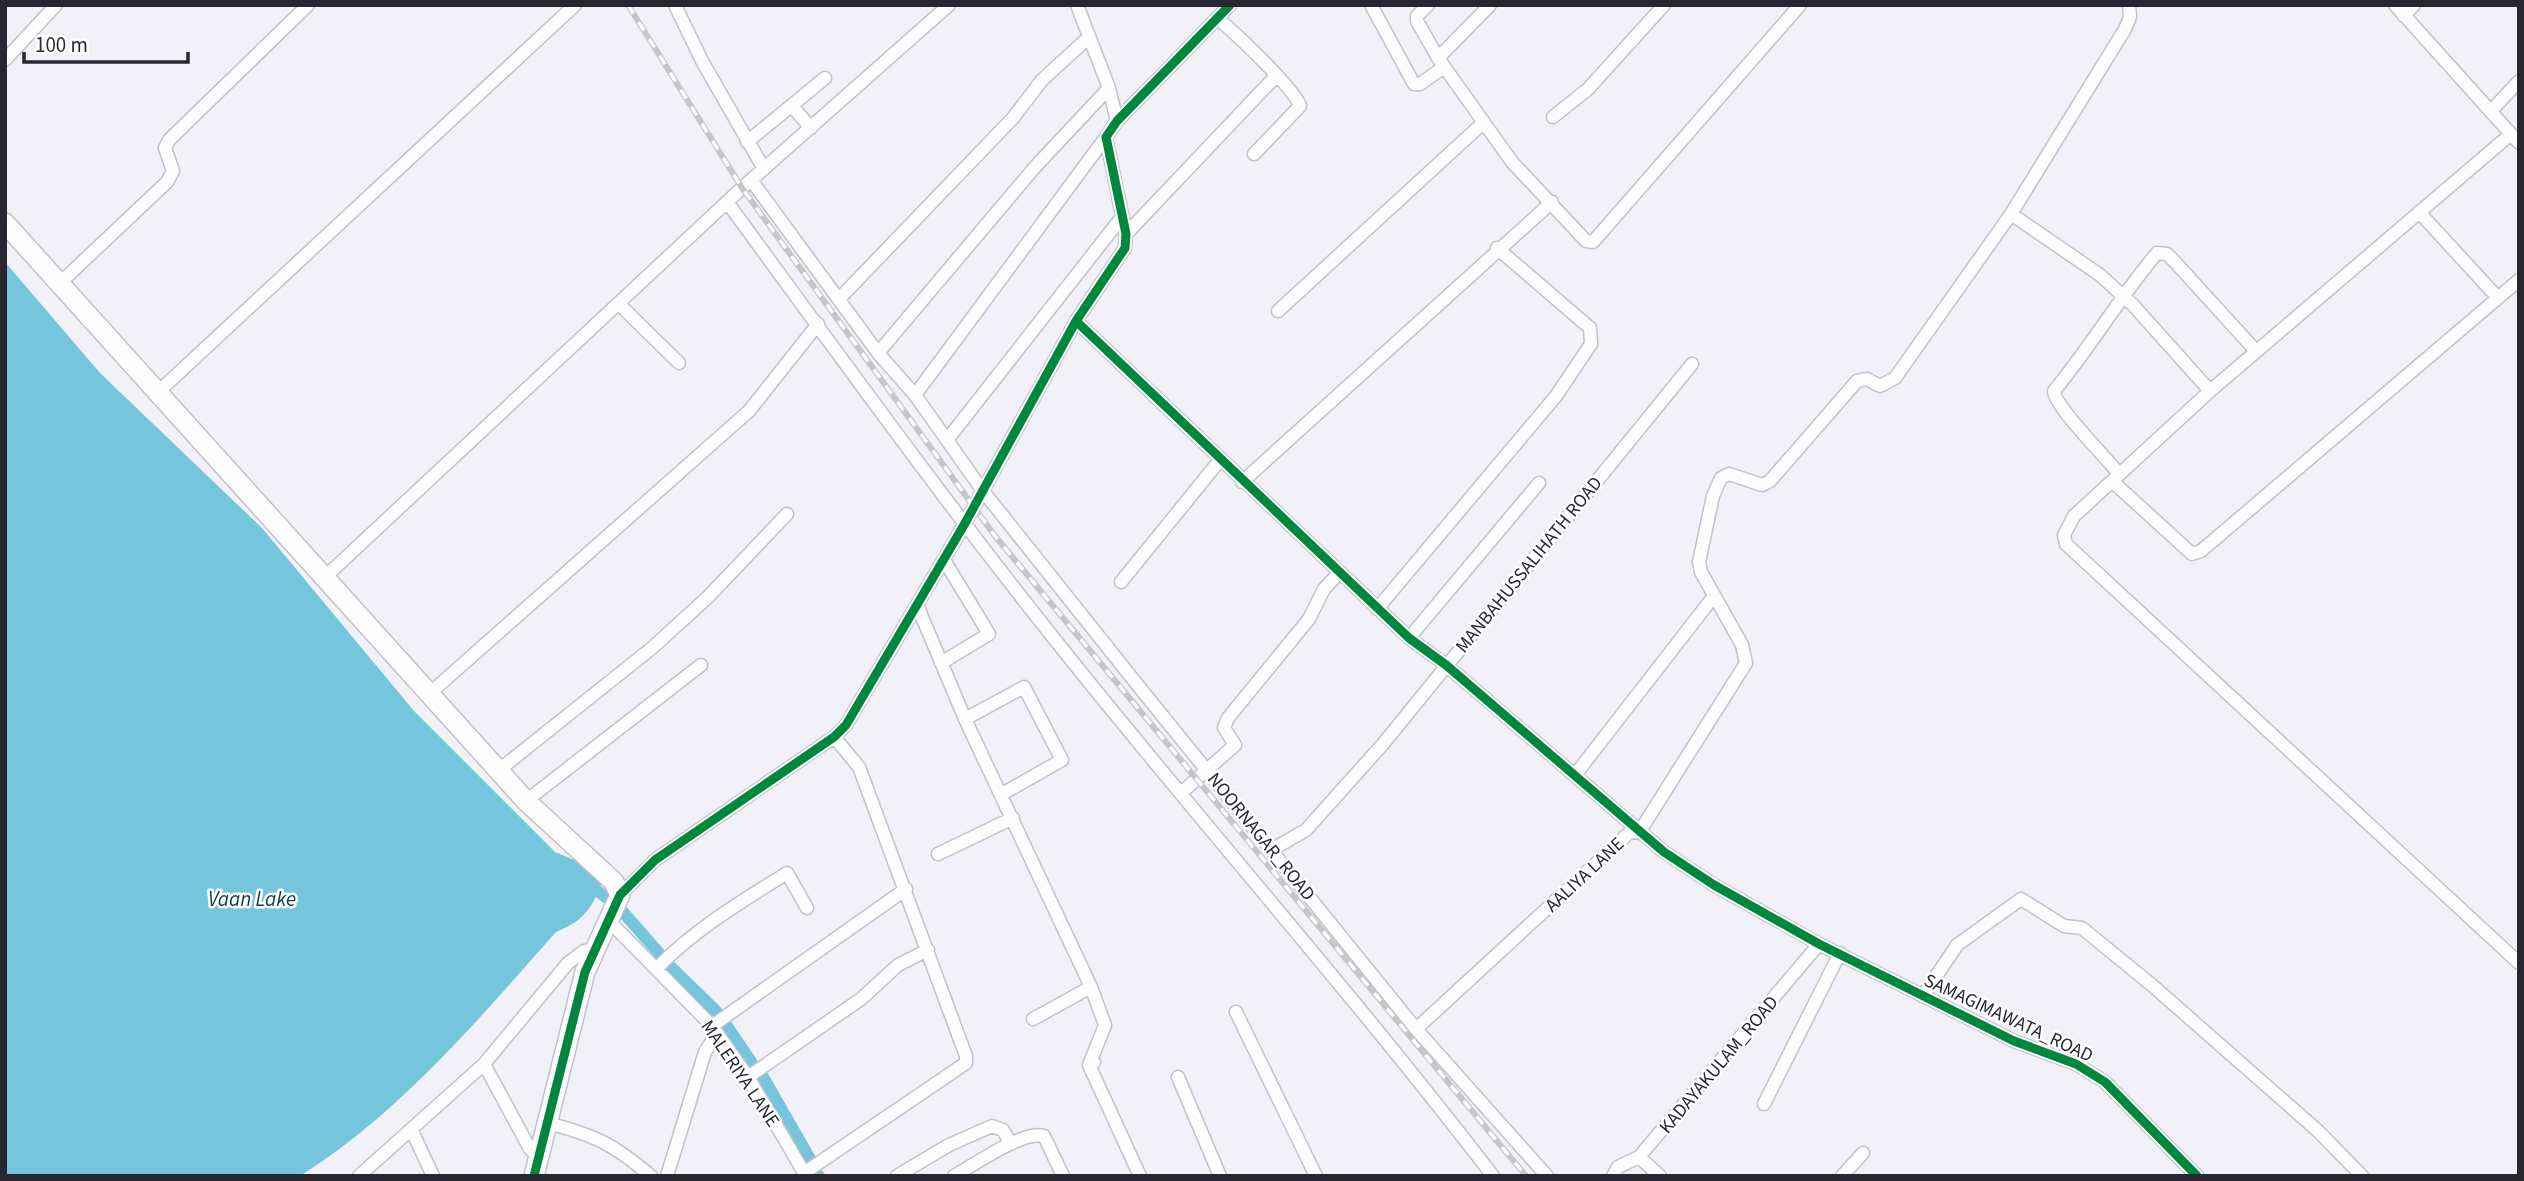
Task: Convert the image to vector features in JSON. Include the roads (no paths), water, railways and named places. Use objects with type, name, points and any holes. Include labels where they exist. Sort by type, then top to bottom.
[{"type":"street","points":[[5,60],[56,5]]},
{"type":"street","points":[[59,284],[167,182],[173,170],[165,148],[169,140],[308,5]]},
{"type":"street","points":[[157,393],[575,5]]},
{"type":"street","points":[[676,5],[747,142],[764,169]]},
{"type":"street","points":[[324,578],[620,305],[727,202],[949,5]]},
{"type":"street","points":[[1077,5],[1108,88],[1117,121]]},
{"type":"street","points":[[915,395],[1117,121],[1230,5]]},
{"type":"street","points":[[1371,5],[1414,84],[1420,84],[1441,63],[1490,5]]},
{"type":"street","points":[[1428,5],[1417,16],[1417,22],[1441,63],[1512,162],[1586,241],[1593,242],[1800,5]]},
{"type":"street","points":[[1553,117],[1588,89],[1664,5]]},
{"type":"street","points":[[1575,775],[1714,596],[1699,562],[1713,496],[1721,478],[1729,474],[1762,485],[1770,481],[1857,381],[1867,379],[1880,386],[1895,378],[2011,214],[2126,29],[2130,16],[2129,5]]},
{"type":"street","points":[[2395,5],[2515,138],[2419,212],[2210,391],[2074,516],[2064,535],[2066,544],[2519,963]]},
{"type":"street","points":[[2404,16],[2414,5]]},
{"type":"street","points":[[1217,18],[1276,76],[1298,100],[1300,106],[1254,154]]},
{"type":"street","points":[[839,299],[1013,118],[1042,80],[1089,37]]},
{"type":"street","points":[[1126,234],[1276,76]]},
{"type":"street","points":[[747,142],[825,78]]},
{"type":"street","points":[[2491,111],[2519,81]]},
{"type":"street","points":[[878,353],[1035,167],[1108,88]]},
{"type":"street","points":[[792,106],[811,128]]},
{"type":"street","points":[[1278,311],[1483,123]]},
{"type":"street","points":[[534,1176],[585,972],[620,895],[655,860],[834,737],[846,725],[964,526],[1076,321],[1119,261],[1125,248],[1126,234],[1106,137]]},
{"type":"street","name":"NOORNAGAR_ROAD","points":[[751,180],[878,353],[915,395],[983,491],[1416,1029],[1547,1176]]},
{"type":"street","points":[[727,202],[964,526],[1181,793],[1395,1049],[1493,1176]]},
{"type":"street","points":[[1242,482],[1497,248],[1552,202]]},
{"type":"street","points":[[2419,212],[2498,298]]},
{"type":"street","points":[[2011,214],[2100,275],[2123,296],[2210,391]]},
{"type":"street","points":[[947,440],[1122,217]]},
{"type":"street","points":[[5,223],[526,801],[591,859],[614,883],[620,895]]},
{"type":"street","points":[[1377,609],[1556,396],[1591,344],[1590,328],[1497,248]]},
{"type":"street","points":[[2256,351],[2166,254],[2157,253],[2123,296],[2092,344],[2054,390],[2054,399],[2115,478],[2192,554],[2201,551],[2519,280]]},
{"type":"street","points":[[620,305],[679,363]]},
{"type":"street","name":"SAMAGIMAWATA_ROAD","points":[[1076,321],[1242,482],[1409,638],[1446,665],[1664,852],[1714,885],[1819,944],[2014,1041],[2076,1064],[2105,1082],[2197,1176]]},
{"type":"street","points":[[429,694],[750,411],[818,324]]},
{"type":"street","name":"MANBAHUSSALIHATH ROAD","points":[[1273,849],[1306,830],[1383,744],[1692,364]]},
{"type":"street","points":[[1121,582],[1220,460]]},
{"type":"street","points":[[1409,638],[1539,483]]},
{"type":"street","points":[[499,770],[652,648],[708,597],[787,514]]},
{"type":"street","points":[[941,663],[989,634],[944,560]]},
{"type":"street","points":[[1181,793],[1235,745],[1224,728],[1228,718],[1309,619],[1324,589],[1339,573]]},
{"type":"street","name":"AALIYA LANE","points":[[1416,1029],[1629,832],[1640,831],[1746,663],[1742,645],[1714,596]]},
{"type":"street","points":[[917,605],[965,719],[1091,987],[1105,1025],[1092,1064],[1140,1176]]},
{"type":"street","points":[[526,801],[701,665]]},
{"type":"street","points":[[965,719],[1024,687],[1062,760],[1002,794]]},
{"type":"street","points":[[805,1175],[966,1063],[966,1056],[906,889],[859,767],[834,737]]},
{"type":"street","points":[[938,854],[1013,818]]},
{"type":"street","points":[[657,968],[677,948],[728,910],[787,873],[807,908]]},
{"type":"street","points":[[667,1176],[714,1030],[906,889]]},
{"type":"street","points":[[1923,996],[1957,945],[2021,899],[2064,926],[2082,928],[2318,1131],[2362,1176]]},
{"type":"street","name":"MALERIYA LANE","points":[[607,919],[714,1030],[748,1077],[805,1175]]},
{"type":"street","name":"KADAYAKULAM_ROAD","points":[[1612,1176],[1618,1167],[1639,1157],[1819,944]]},
{"type":"street","points":[[364,1174],[484,1064],[568,963],[584,951],[594,950]]},
{"type":"street","points":[[748,1077],[861,999],[898,965],[928,950]]},
{"type":"street","points":[[1764,1104],[1840,953]]},
{"type":"street","points":[[1033,1019],[1091,987]]},
{"type":"street","points":[[1236,1012],[1316,1176]]},
{"type":"street","points":[[484,1064],[530,1149],[539,1156]]},
{"type":"street","points":[[1178,1077],[1220,1176]]},
{"type":"street","points":[[547,1123],[589,1133],[618,1148],[651,1176]]},
{"type":"street","points":[[897,1176],[948,1145],[992,1126],[1003,1130],[1011,1144]]},
{"type":"street","points":[[412,1131],[433,1176]]},
{"type":"street","points":[[954,1176],[1036,1133],[1044,1136],[1063,1176]]},
{"type":"street","points":[[1842,1176],[1863,1153]]},
{"type":"street","points":[[1639,1157],[1660,1176]]},
{"type":"water","name":"Vaan Lake","points":[[5,262],[100,373],[262,528],[414,711],[555,852],[577,861],[602,883],[585,914],[556,932],[436,1063],[371,1124],[300,1176],[5,1176]]},
{"type":"waterway","points":[[599,892],[607,898]]},
{"type":"waterway","points":[[622,911],[659,953]]},
{"type":"waterway","points":[[671,967],[717,1012]]},
{"type":"waterway","points":[[727,1026],[752,1063]]},
{"type":"waterway","points":[[763,1077],[810,1159]]},
{"type":"railway","points":[[628,5],[742,188],[995,536],[1526,1176]]}]
